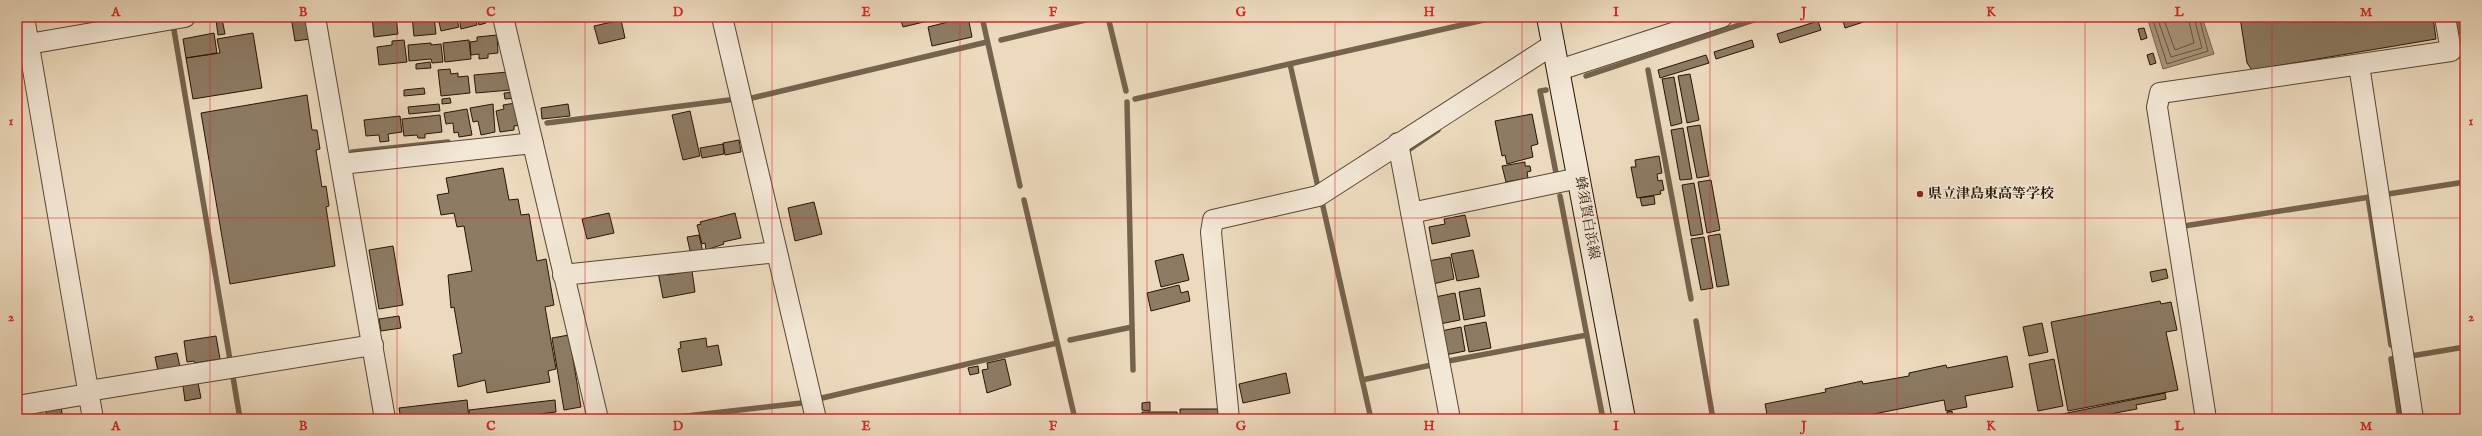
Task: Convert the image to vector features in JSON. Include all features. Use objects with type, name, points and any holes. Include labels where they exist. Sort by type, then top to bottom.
[{"type":"main road","name":"蜂須賀白浜線","points":[[1548,17],[1624,419]]},
{"type":"street","points":[[24,17],[23,45],[92,419]]},
{"type":"street","points":[[23,45],[185,17]]},
{"type":"street","points":[[315,17],[385,419]]},
{"type":"street","points":[[503,17],[563,275],[594,419]]},
{"type":"street","points":[[722,17],[816,419]]},
{"type":"street","points":[[1559,70],[1722,17]]},
{"type":"street","points":[[2206,419],[2157,107],[2160,93],[2358,65],[2458,49],[2445,17]]},
{"type":"street","points":[[1229,419],[1211,232],[1213,220],[1318,196],[1398,143],[1554,44]]},
{"type":"street","points":[[2358,65],[2413,419]]},
{"type":"street","points":[[341,164],[533,143]]},
{"type":"street","points":[[1398,143],[1450,419]]},
{"type":"street","points":[[1411,213],[1579,178]]},
{"type":"street","points":[[563,275],[777,252]]},
{"type":"street","points":[[17,406],[88,392],[372,345]]},
{"type":"water","points":[[2147,17],[2202,17],[2214,54],[2163,69]]},
{"type":"building","points":[[291,17],[306,17],[310,39],[295,41]]},
{"type":"building","points":[[372,17],[396,17],[398,34],[374,37]]},
{"type":"building","points":[[412,17],[434,17],[436,34],[414,36]]},
{"type":"building","points":[[438,17],[456,17],[459,27],[441,31]]},
{"type":"building","points":[[459,17],[475,17],[477,25],[461,29]]},
{"type":"building","points":[[477,17],[489,17],[489,19],[485,20],[486,23],[479,25]]},
{"type":"building","points":[[896,17],[931,17],[932,20],[903,27],[901,21],[897,21]]},
{"type":"building","points":[[951,17],[968,17],[972,37],[932,46],[928,27],[952,21]]},
{"type":"building","points":[[1842,17],[1879,17],[1845,28]]},
{"type":"building","points":[[2240,17],[2371,17],[2371,21],[2401,17],[2433,17],[2436,39],[2252,70],[2247,63]]},
{"type":"building","points":[[2453,17],[2465,17],[2465,39],[2462,39],[2461,33],[2456,33]]},
{"type":"building","points":[[222,19],[225,34],[218,35],[216,20]]},
{"type":"building","points":[[621,20],[625,38],[599,44],[594,26]]},
{"type":"building","points":[[1818,21],[1821,30],[1780,43],[1777,34]]},
{"type":"building","points":[[2144,28],[2147,38],[2141,40],[2138,29]]},
{"type":"building","points":[[214,33],[217,53],[186,58],[183,39]]},
{"type":"building","points":[[253,33],[262,88],[193,99],[186,58],[220,53],[217,39]]},
{"type":"building","points":[[497,35],[498,53],[488,54],[488,58],[479,59],[479,54],[471,55],[470,42],[477,41],[477,37]]},
{"type":"building","points":[[404,40],[407,62],[379,65],[377,47],[392,45],[392,41]]},
{"type":"building","points":[[469,40],[471,59],[445,62],[443,43]]},
{"type":"building","points":[[1752,40],[1754,47],[1716,59],[1714,52]]},
{"type":"building","points":[[431,43],[431,45],[441,44],[443,62],[432,63],[431,59],[409,61],[408,45]]},
{"type":"building","points":[[2153,53],[2156,63],[2150,65],[2147,55]]},
{"type":"building","points":[[1706,55],[1709,63],[1660,78],[1658,70]]},
{"type":"building","points":[[430,62],[431,68],[416,69],[416,64]]},
{"type":"building","points":[[450,69],[451,74],[458,73],[458,77],[468,76],[470,93],[441,96],[438,70]]},
{"type":"building","points":[[508,72],[510,90],[476,93],[474,75]]},
{"type":"building","points":[[1690,74],[1699,120],[1687,123],[1678,76]]},
{"type":"building","points":[[1674,77],[1682,123],[1671,126],[1662,79]]},
{"type":"building","points":[[424,88],[425,94],[404,96],[404,90]]},
{"type":"building","points":[[515,92],[516,98],[505,99],[504,93]]},
{"type":"building","points":[[307,95],[312,130],[317,130],[320,149],[316,150],[322,187],[326,186],[329,206],[326,207],[335,266],[230,284],[201,113]]},
{"type":"building","points":[[450,98],[451,103],[442,104],[442,99]]},
{"type":"building","points":[[516,103],[521,125],[514,126],[514,130],[500,132],[496,111],[504,109],[503,105]]},
{"type":"building","points":[[439,104],[440,111],[409,114],[408,107]]},
{"type":"building","points":[[493,104],[495,132],[481,135],[478,121],[473,122],[470,108]]},
{"type":"building","points":[[568,104],[570,116],[542,119],[541,108]]},
{"type":"building","points":[[467,109],[472,135],[459,137],[458,132],[454,133],[453,123],[446,124],[444,113]]},
{"type":"building","points":[[690,111],[700,156],[683,160],[672,115]]},
{"type":"building","points":[[1532,114],[1538,144],[1531,146],[1533,157],[1507,164],[1505,155],[1502,156],[1495,121]]},
{"type":"building","points":[[440,115],[442,132],[425,134],[425,138],[418,138],[417,135],[404,136],[402,119]]},
{"type":"building","points":[[400,116],[402,132],[388,134],[389,141],[380,142],[379,135],[366,136],[364,120]]},
{"type":"building","points":[[1700,125],[1709,176],[1697,178],[1687,127]]},
{"type":"building","points":[[1683,128],[1692,179],[1680,180],[1671,130]]},
{"type":"building","points":[[739,140],[741,152],[725,155],[723,143]]},
{"type":"building","points":[[723,144],[724,154],[702,158],[700,148]]},
{"type":"building","points":[[1659,156],[1662,173],[1657,174],[1658,181],[1662,180],[1664,190],[1660,191],[1661,194],[1637,198],[1631,167],[1636,167],[1635,160]]},
{"type":"building","points":[[1525,162],[1525,166],[1530,166],[1531,171],[1527,172],[1528,178],[1506,182],[1502,166]]},
{"type":"building","points":[[503,168],[509,200],[518,199],[521,215],[529,214],[537,261],[546,259],[554,305],[545,307],[556,369],[548,371],[550,382],[487,393],[485,380],[458,387],[453,355],[462,353],[454,307],[451,308],[448,275],[472,271],[464,226],[457,227],[454,213],[441,215],[437,195],[449,193],[446,178]]},
{"type":"building","points":[[1711,180],[1720,230],[1707,233],[1698,182]]},
{"type":"building","points":[[1694,183],[1703,234],[1691,236],[1682,185]]},
{"type":"building","points":[[1654,196],[1655,204],[1642,206],[1640,198]]},
{"type":"building","points":[[814,202],[822,234],[795,241],[788,208]]},
{"type":"building","points":[[609,213],[614,233],[587,239],[582,219]]},
{"type":"building","points":[[735,213],[741,238],[723,242],[724,244],[706,250],[705,243],[702,244],[697,225],[701,224],[700,222]]},
{"type":"building","points":[[1465,215],[1470,236],[1432,244],[1429,227],[1445,224],[1444,219]]},
{"type":"building","points":[[1720,234],[1729,285],[1717,287],[1708,236]]},
{"type":"building","points":[[699,235],[703,252],[691,255],[687,237]]},
{"type":"building","points":[[1704,237],[1713,288],[1701,290],[1691,239]]},
{"type":"building","points":[[393,246],[403,305],[379,309],[369,250]]},
{"type":"building","points":[[1473,250],[1479,277],[1457,281],[1451,254]]},
{"type":"building","points":[[1183,254],[1189,280],[1161,287],[1155,261]]},
{"type":"building","points":[[1450,257],[1454,279],[1433,284],[1428,261]]},
{"type":"building","points":[[2166,269],[2168,278],[2152,282],[2150,272]]},
{"type":"building","points":[[667,270],[667,275],[692,271],[695,292],[663,298],[658,272]]},
{"type":"building","points":[[1179,285],[1181,293],[1188,291],[1190,301],[1151,311],[1147,293]]},
{"type":"building","points":[[1480,288],[1485,316],[1464,320],[1459,292]]},
{"type":"building","points":[[1455,293],[1460,320],[1440,324],[1435,297]]},
{"type":"building","points":[[2160,301],[2161,304],[2171,302],[2177,330],[2166,332],[2178,390],[2068,411],[2051,322]]},
{"type":"building","points":[[399,316],[401,328],[381,331],[379,319]]},
{"type":"building","points":[[1486,322],[1491,348],[1469,352],[1464,326]]},
{"type":"building","points":[[2042,323],[2048,352],[2029,356],[2023,327]]},
{"type":"building","points":[[1461,327],[1465,351],[1445,355],[1441,331]]},
{"type":"building","points":[[569,335],[581,407],[564,410],[552,338]]},
{"type":"building","points":[[216,336],[220,359],[195,363],[194,361],[187,362],[184,341]]},
{"type":"building","points":[[706,338],[707,347],[718,345],[722,365],[682,372],[678,349],[681,348],[680,342]]},
{"type":"building","points":[[177,353],[180,367],[158,371],[155,357]]},
{"type":"building","points":[[2007,356],[2013,387],[1965,396],[1967,407],[1946,411],[1944,400],[1859,417],[1860,419],[1768,419],[1765,404],[1826,392],[1825,389],[1862,381],[1863,384],[1909,376],[1909,373],[1946,365],[1947,368]]},
{"type":"building","points":[[1005,359],[1011,385],[987,393],[982,370],[988,369],[987,363]]},
{"type":"building","points":[[2054,359],[2063,406],[2038,411],[2029,364]]},
{"type":"building","points":[[978,366],[979,373],[970,375],[968,368]]},
{"type":"building","points":[[1286,373],[1290,393],[1243,403],[1239,384]]},
{"type":"building","points":[[198,383],[201,398],[185,401],[183,386]]},
{"type":"building","points":[[2165,393],[2166,399],[2136,405],[2137,409],[2099,416],[2100,419],[2092,419],[2091,416],[2077,419],[2038,419]]},
{"type":"building","points":[[467,400],[469,419],[401,419],[399,408]]},
{"type":"building","points":[[555,400],[556,412],[498,419],[470,419],[469,410]]},
{"type":"building","points":[[1150,402],[1150,411],[1142,410],[1142,403]]},
{"type":"building","points":[[61,407],[63,419],[47,419],[46,410]]},
{"type":"building","points":[[1180,409],[1218,409],[1218,419],[1180,419]]},
{"type":"building","points":[[1952,411],[1953,419],[1948,419],[1947,412]]},
{"type":"building","points":[[1142,412],[1177,412],[1177,419],[1142,419]]},
{"type":"waterway","points":[[982,17],[1020,186]]},
{"type":"waterway","points":[[1001,40],[1098,17]]},
{"type":"waterway","points":[[1108,17],[1126,91]]},
{"type":"waterway","points":[[1135,99],[1497,17]]},
{"type":"waterway","points":[[1586,76],[1763,17]]},
{"type":"waterway","points":[[174,30],[230,360]]},
{"type":"waterway","points":[[752,98],[987,42]]},
{"type":"waterway","points":[[1290,64],[1318,187]]},
{"type":"waterway","points":[[1648,70],[1691,299]]},
{"type":"waterway","points":[[1546,90],[1540,91],[1556,173]]},
{"type":"waterway","points":[[547,123],[729,100]]},
{"type":"waterway","points":[[1127,102],[1133,370]]},
{"type":"waterway","points":[[1407,151],[1438,130]]},
{"type":"waterway","points":[[352,152],[448,142]]},
{"type":"waterway","points":[[2388,194],[2465,182]]},
{"type":"waterway","points":[[1560,196],[1603,419]]},
{"type":"waterway","points":[[2368,197],[2391,345]]},
{"type":"waterway","points":[[2184,226],[2370,197]]},
{"type":"waterway","points":[[1024,200],[1075,419]]},
{"type":"waterway","points":[[1322,202],[1371,419]]},
{"type":"waterway","points":[[1696,321],[1713,419]]},
{"type":"waterway","points":[[1070,340],[1132,327]]},
{"type":"waterway","points":[[1443,362],[1587,335]]},
{"type":"waterway","points":[[822,398],[1057,343]]},
{"type":"waterway","points":[[2411,356],[2465,347]]},
{"type":"waterway","points":[[2396,358],[2391,359],[2400,419]]},
{"type":"waterway","points":[[1362,380],[1436,364]]},
{"type":"waterway","points":[[233,377],[240,419]]},
{"type":"waterway","points":[[660,419],[802,403]]},
{"type":"place","name":"県立津島東高等学校","points":[[1920,194]]}]
